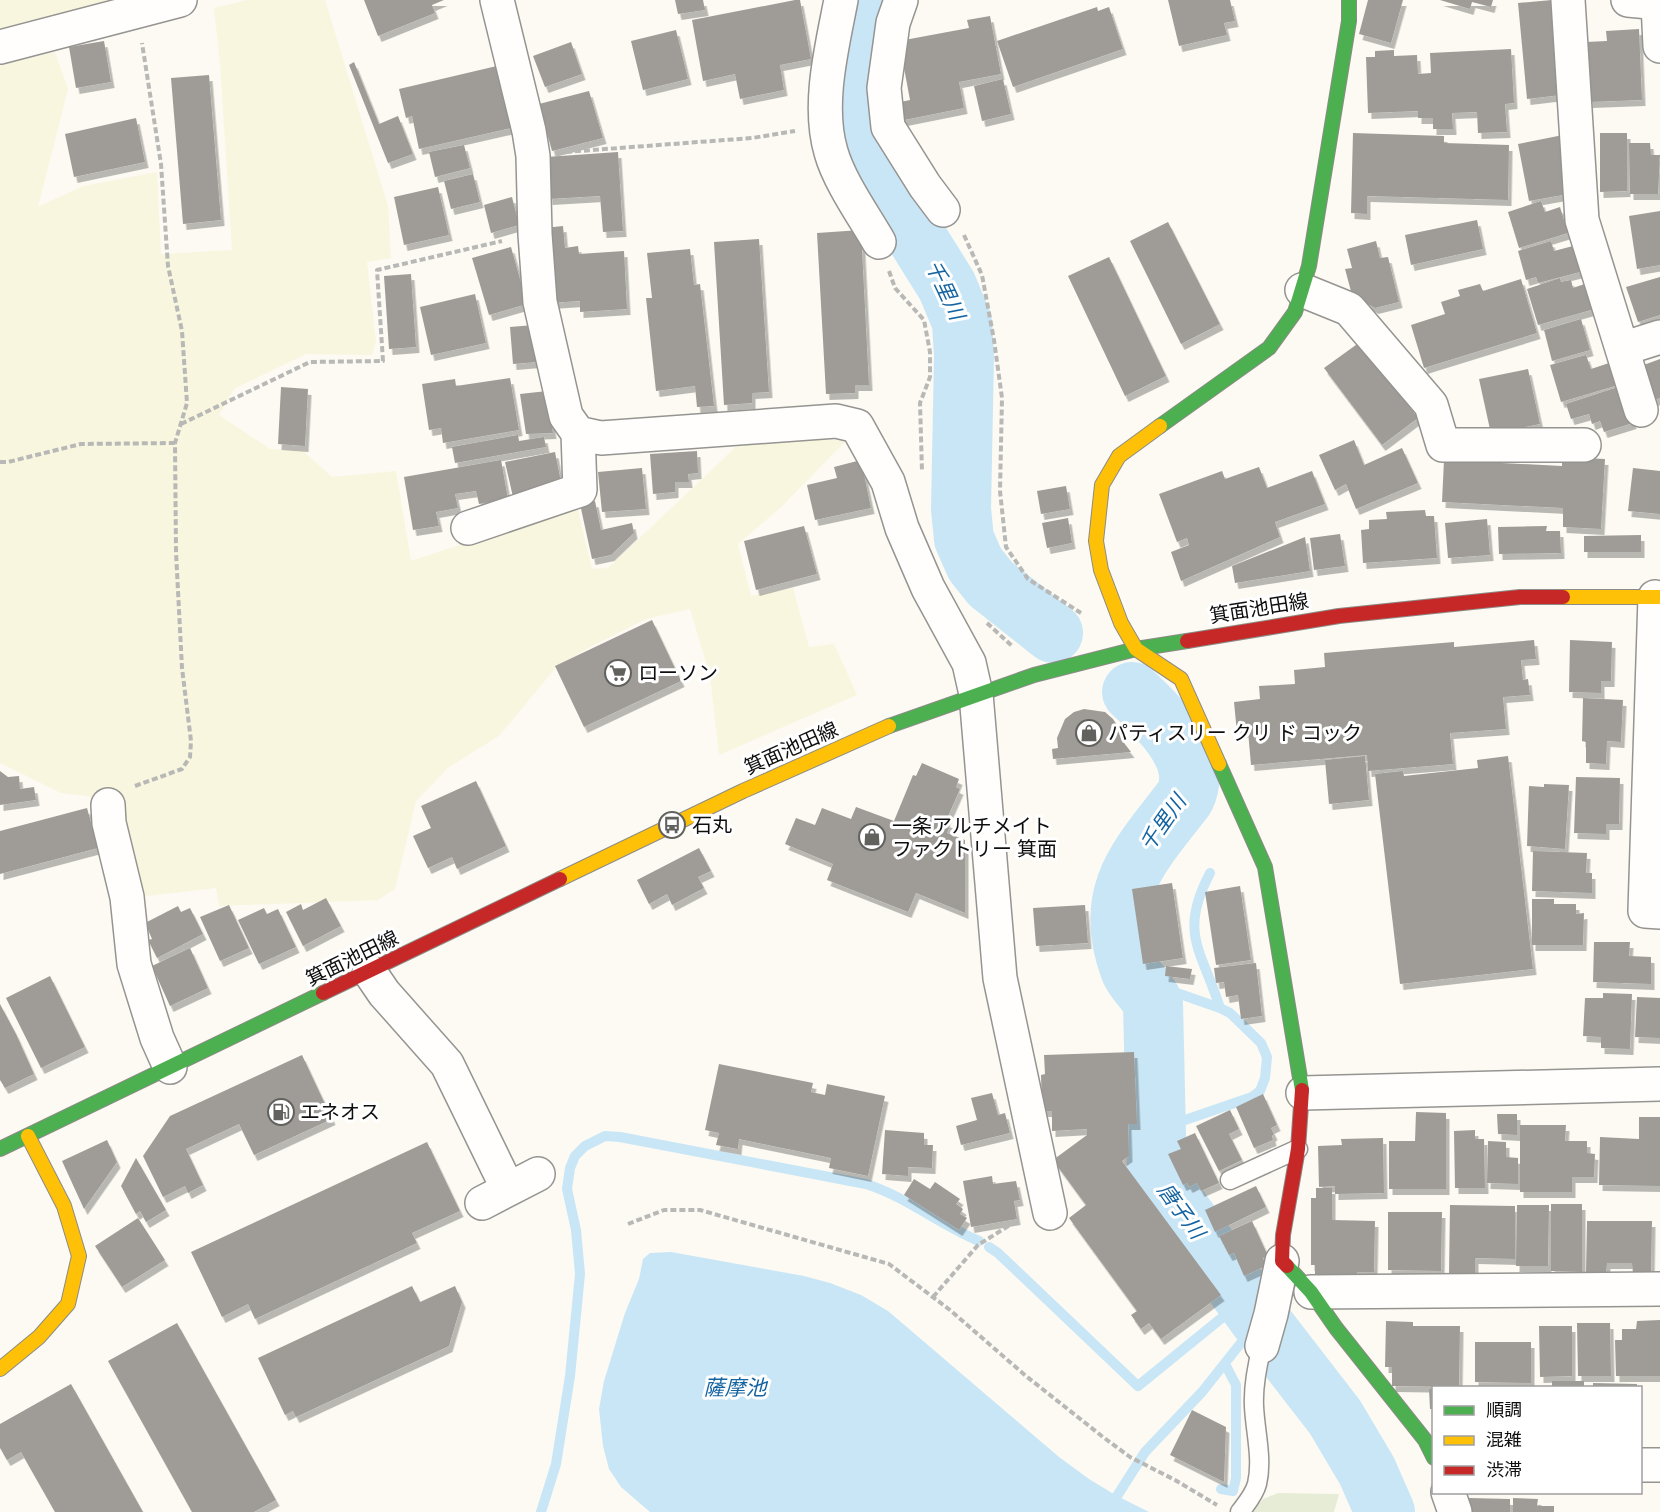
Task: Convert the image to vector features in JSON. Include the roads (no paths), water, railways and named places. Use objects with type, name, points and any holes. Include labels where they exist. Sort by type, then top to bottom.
[{"type":"street","points":[[0,47],[180,0]]},
{"type":"street","points":[[468,528],[580,490],[578,434],[566,416],[540,302],[533,156],[529,131],[497,0]]},
{"type":"street","points":[[841,0],[829,66],[826,126],[831,153],[879,242]]},
{"type":"street","points":[[901,0],[893,23],[884,88],[888,128],[943,210]]},
{"type":"street","points":[[1262,1346],[1282,1261],[1283,1235],[1298,1149],[1303,1093],[1265,867],[1181,679],[1136,649],[1120,622],[1101,570],[1096,541],[1102,485],[1119,456],[1269,348],[1295,312],[1309,266],[1321,204],[1349,21],[1349,0]]},
{"type":"street","points":[[1568,0],[1582,220],[1641,410]]},
{"type":"street","points":[[1649,2],[1660,46]]},
{"type":"street","points":[[1302,290],[1349,309],[1431,405],[1443,444],[1584,445]]},
{"type":"street","points":[[1622,349],[1660,337]]},
{"type":"street","points":[[578,434],[601,438],[836,420],[857,426],[888,482],[902,528],[928,588],[969,663],[976,694],[1000,978],[1049,1207]]},
{"type":"street","name":"箕面池田線","points":[[0,1149],[743,791],[892,725],[976,694],[1034,675],[1136,649],[1339,616],[1520,597],[1658,597]]},
{"type":"street","points":[[1658,597],[1656,738],[1645,911],[1660,912]]},
{"type":"street","points":[[108,805],[109,823],[127,897],[134,964],[157,1038],[170,1067]]},
{"type":"street","points":[[369,971],[384,993],[447,1064],[495,1196],[538,1174]]},
{"type":"street","points":[[1303,1093],[1660,1084]]},
{"type":"street","points":[[0,1369],[39,1337],[68,1304],[79,1256],[64,1206],[28,1136]]},
{"type":"street","points":[[1282,1261],[1311,1292],[1336,1328],[1425,1440],[1432,1454]]},
{"type":"street","points":[[1311,1292],[1660,1289]]},
{"type":"street","points":[[1642,1465],[1660,1465]]},
{"type":"street","points":[[1449,1494],[1455,1512]]},
{"type":"lane","points":[[1230,1180],[1298,1149]]},
{"type":"lane","points":[[1240,1512],[1257,1485],[1259,1461],[1254,1388],[1262,1346]]},
{"type":"water","name":"薩摩池","points":[[671,1252],[804,1276],[861,1295],[888,1311],[1059,1457],[1089,1479],[1149,1512],[650,1512],[621,1487],[609,1469],[603,1446],[599,1409],[604,1381],[625,1313],[639,1279],[643,1259],[650,1253]]},
{"type":"waterway","name":"千里川","points":[[873,0],[865,30],[860,72],[859,106],[864,145],[873,165],[947,286],[962,322],[964,356],[961,509],[964,539],[975,564],[991,584],[1053,633]]},
{"type":"waterway","name":"唐子川","points":[[1132,692],[1154,713],[1175,739],[1188,768],[1189,783],[1185,797],[1154,837],[1130,876],[1123,896],[1120,917],[1122,942],[1130,969],[1153,1003],[1157,1178],[1260,1320],[1335,1417],[1367,1471],[1385,1512]]},
{"type":"waterway","points":[[1210,873],[1201,894],[1194,927],[1200,956],[1220,1008]]},
{"type":"waterway","points":[[1134,978],[1230,1013],[1261,1043],[1267,1057],[1265,1078],[1260,1091],[1252,1097],[1156,1130]]},
{"type":"waterway","points":[[541,1512],[556,1464],[570,1376],[580,1274],[576,1230],[567,1189],[570,1168],[575,1156],[585,1146],[605,1136],[620,1137],[866,1184],[895,1196],[979,1241]]},
{"type":"waterway","points":[[989,1247],[1138,1386],[1245,1299]]},
{"type":"waterway","points":[[1117,1496],[1145,1452],[1202,1392],[1256,1324]]},
{"type":"waterway","points":[[1221,1489],[1233,1491],[1236,1478],[1236,1385],[1225,1364]]},
{"type":"place","name":"ローソン","points":[[618,673]]},
{"type":"place","name":"パティスリー クリ ド コック","points":[[1089,733]]},
{"type":"place","name":"石丸","points":[[672,825]]},
{"type":"place","name":"一条アルチメイト ファクトリー 箕面","points":[[872,837]]},
{"type":"place","name":"エネオス","points":[[281,1112]]}]
